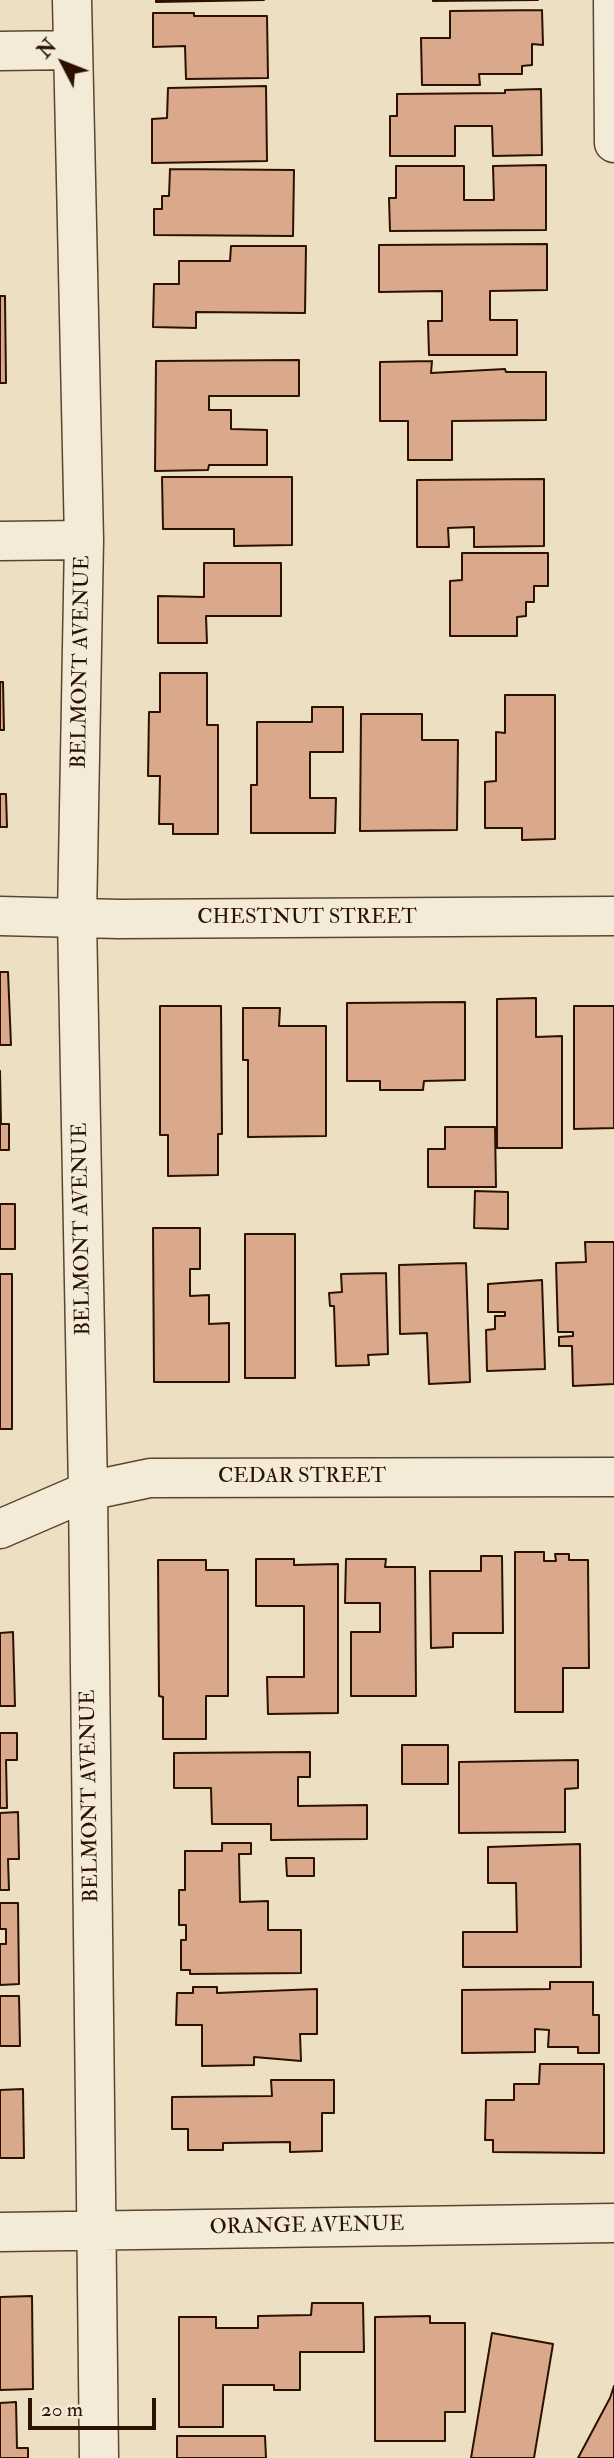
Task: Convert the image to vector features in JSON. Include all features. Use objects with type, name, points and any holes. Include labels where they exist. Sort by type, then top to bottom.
[{"type":"street","name":"BELMONT AVENUE","points":[[72,0],[84,540],[77,918],[89,1491],[99,2458]]},
{"type":"street","points":[[613,0],[614,143]]},
{"type":"street","points":[[0,51],[72,50]]},
{"type":"street","points":[[0,541],[84,540]]},
{"type":"street","name":"CHESTNUT STREET","points":[[0,916],[614,916]]},
{"type":"street","name":"CEDAR STREET","points":[[0,1529],[89,1491],[150,1478],[614,1477]]},
{"type":"street","name":"ORANGE AVENUE","points":[[0,2232],[614,2223]]},
{"type":"building","points":[[156,0],[264,0],[156,2]]},
{"type":"building","points":[[433,0],[538,0],[433,1]]},
{"type":"building","points":[[542,10],[543,45],[532,44],[532,65],[522,66],[522,74],[479,74],[480,85],[422,85],[421,38],[450,38],[450,11]]},
{"type":"building","points":[[153,13],[267,16],[268,78],[186,79],[185,46],[153,47]]},
{"type":"building","points":[[266,86],[267,161],[152,163],[152,119],[167,118],[168,88]]},
{"type":"building","points":[[541,89],[542,155],[493,156],[492,126],[455,126],[455,156],[390,156],[390,116],[397,116],[397,94],[505,93],[505,90]]},
{"type":"building","points":[[546,165],[546,230],[390,231],[389,198],[396,198],[396,166],[464,166],[464,200],[494,200],[493,166]]},
{"type":"building","points":[[170,169],[294,170],[293,236],[154,235],[154,209],[162,209],[162,196],[169,196]]},
{"type":"building","points":[[547,244],[547,290],[490,291],[490,320],[517,320],[517,355],[429,355],[428,321],[442,321],[442,291],[379,292],[379,245]]},
{"type":"building","points":[[231,246],[306,246],[305,313],[196,312],[196,328],[153,327],[154,284],[179,284],[179,261],[230,261]]},
{"type":"building","points":[[0,296],[5,296],[6,383],[0,383]]},
{"type":"building","points":[[299,360],[299,396],[209,396],[209,410],[231,410],[231,429],[267,430],[267,465],[209,465],[208,470],[155,471],[156,361]]},
{"type":"building","points":[[432,361],[431,373],[505,369],[506,372],[546,372],[546,420],[452,421],[452,460],[408,460],[408,421],[380,421],[380,362]]},
{"type":"building","points":[[162,477],[292,477],[292,545],[234,546],[234,529],[163,529]]},
{"type":"building","points":[[544,479],[544,546],[474,547],[474,527],[448,528],[449,547],[417,547],[417,480]]},
{"type":"building","points":[[462,553],[548,553],[548,586],[534,586],[534,602],[526,602],[526,616],[517,617],[517,636],[450,636],[450,581],[462,580]]},
{"type":"building","points":[[204,563],[281,563],[281,616],[206,616],[207,643],[158,643],[158,596],[204,597]]},
{"type":"building","points":[[160,673],[207,673],[207,725],[218,725],[218,834],[173,834],[173,824],[159,824],[160,776],[148,776],[149,712],[160,712]]},
{"type":"building","points":[[0,682],[3,682],[4,730],[0,730]]},
{"type":"building","points":[[505,695],[555,695],[555,839],[522,840],[522,828],[485,828],[485,782],[496,781],[496,732],[505,733]]},
{"type":"building","points":[[312,707],[343,707],[343,752],[310,752],[310,798],[336,798],[335,833],[251,833],[251,785],[257,785],[257,722],[312,722]]},
{"type":"building","points":[[361,714],[422,714],[422,740],[458,740],[457,830],[360,831]]},
{"type":"building","points":[[0,794],[6,794],[7,827],[0,827]]},
{"type":"building","points":[[0,972],[8,972],[11,1045],[0,1045]]},
{"type":"building","points":[[536,998],[536,1037],[562,1036],[562,1148],[497,1148],[497,999]]},
{"type":"building","points":[[465,1002],[465,1080],[424,1081],[423,1090],[380,1090],[380,1081],[347,1081],[347,1003]]},
{"type":"building","points":[[160,1006],[221,1006],[222,1134],[218,1134],[218,1175],[168,1176],[168,1135],[160,1135]]},
{"type":"building","points":[[574,1006],[614,1006],[614,1128],[574,1129]]},
{"type":"building","points":[[243,1008],[280,1008],[279,1026],[326,1026],[326,1136],[248,1137],[248,1060],[243,1060]]},
{"type":"building","points":[[0,1071],[1,1124],[9,1124],[9,1150],[0,1150]]},
{"type":"building","points":[[445,1127],[495,1127],[496,1187],[428,1187],[428,1149],[445,1149]]},
{"type":"building","points":[[475,1191],[508,1192],[508,1229],[474,1228]]},
{"type":"building","points":[[0,1204],[15,1204],[15,1249],[0,1249]]},
{"type":"building","points":[[153,1228],[200,1228],[200,1269],[190,1269],[190,1296],[209,1295],[209,1324],[229,1323],[229,1382],[154,1382]]},
{"type":"building","points":[[245,1234],[295,1234],[295,1378],[245,1378]]},
{"type":"building","points":[[585,1242],[614,1242],[614,1384],[573,1386],[572,1346],[559,1346],[559,1337],[573,1336],[573,1332],[558,1332],[556,1263],[586,1262]]},
{"type":"building","points":[[466,1263],[470,1382],[429,1384],[427,1333],[400,1334],[399,1265]]},
{"type":"building","points":[[386,1273],[388,1354],[368,1355],[369,1365],[336,1366],[334,1306],[330,1306],[329,1293],[342,1292],[341,1274]]},
{"type":"building","points":[[0,1274],[12,1274],[12,1429],[0,1429]]},
{"type":"building","points":[[542,1280],[545,1369],[487,1371],[486,1330],[495,1329],[495,1316],[505,1316],[505,1312],[488,1312],[488,1284]]},
{"type":"building","points":[[515,1552],[544,1552],[544,1561],[556,1561],[555,1554],[569,1554],[569,1560],[588,1560],[589,1668],[563,1668],[563,1712],[515,1712]]},
{"type":"building","points":[[481,1556],[502,1556],[503,1633],[453,1633],[453,1647],[431,1648],[430,1571],[481,1571]]},
{"type":"building","points":[[256,1559],[294,1559],[294,1565],[338,1564],[338,1713],[268,1714],[267,1677],[304,1677],[304,1606],[256,1606]]},
{"type":"building","points":[[346,1559],[386,1559],[385,1567],[415,1567],[416,1696],[351,1696],[351,1632],[380,1632],[380,1603],[345,1603]]},
{"type":"building","points":[[158,1560],[206,1560],[206,1570],[228,1570],[228,1696],[206,1696],[206,1739],[163,1739],[163,1697],[159,1696]]},
{"type":"building","points":[[13,1632],[15,1706],[0,1706],[0,1633]]},
{"type":"building","points":[[0,1733],[17,1733],[17,1760],[6,1760],[7,1808],[0,1808]]},
{"type":"building","points":[[402,1745],[448,1745],[448,1784],[402,1784]]},
{"type":"building","points":[[310,1752],[310,1777],[298,1777],[298,1806],[367,1805],[367,1839],[271,1840],[271,1824],[212,1824],[211,1788],[174,1788],[174,1753]]},
{"type":"building","points":[[578,1760],[578,1788],[565,1789],[565,1832],[459,1833],[459,1762]]},
{"type":"building","points":[[18,1812],[19,1859],[8,1859],[9,1890],[0,1890],[0,1813]]},
{"type":"building","points":[[222,1843],[251,1843],[251,1854],[239,1854],[240,1902],[268,1901],[268,1930],[301,1930],[301,1973],[190,1974],[190,1970],[181,1970],[181,1940],[186,1940],[186,1925],[179,1925],[179,1890],[185,1890],[185,1851],[222,1851]]},
{"type":"building","points":[[580,1844],[581,1967],[463,1967],[463,1932],[517,1932],[516,1883],[488,1883],[488,1847]]},
{"type":"building","points":[[286,1858],[314,1858],[314,1876],[287,1876]]},
{"type":"building","points":[[0,1903],[18,1903],[19,1984],[0,1985],[0,1944],[6,1944],[6,1929],[0,1929]]},
{"type":"building","points":[[550,1982],[593,1982],[593,2015],[599,2015],[599,2053],[578,2053],[578,2047],[548,2047],[549,2030],[535,2029],[535,2052],[462,2053],[462,1990],[550,1989]]},
{"type":"building","points":[[193,1987],[217,1987],[217,1993],[317,1989],[317,2034],[300,2034],[301,2061],[254,2057],[254,2065],[202,2066],[202,2025],[176,2025],[177,1993],[193,1993]]},
{"type":"building","points":[[0,1996],[19,1996],[20,2046],[0,2046]]},
{"type":"building","points":[[540,2064],[604,2064],[604,2153],[493,2152],[493,2140],[485,2140],[486,2100],[514,2100],[514,2084],[539,2084]]},
{"type":"building","points":[[271,2080],[334,2080],[334,2113],[322,2113],[322,2151],[290,2152],[290,2142],[223,2143],[223,2150],[188,2150],[188,2129],[172,2129],[172,2097],[272,2096]]},
{"type":"building","points":[[23,2089],[24,2158],[0,2158],[0,2090]]},
{"type":"building","points":[[32,2296],[33,2389],[0,2390],[0,2297]]},
{"type":"building","points":[[312,2303],[363,2303],[364,2352],[300,2352],[300,2390],[274,2390],[274,2385],[223,2385],[223,2427],[179,2427],[179,2317],[216,2317],[216,2328],[258,2328],[258,2316],[311,2315]]},
{"type":"building","points":[[430,2316],[430,2323],[465,2323],[465,2412],[445,2412],[445,2441],[375,2441],[375,2317]]},
{"type":"building","points":[[492,2333],[553,2344],[534,2458],[471,2458]]},
{"type":"building","points":[[614,2386],[614,2458],[578,2458],[610,2398]]},
{"type":"building","points":[[16,2402],[17,2448],[28,2448],[28,2458],[0,2458],[0,2403]]},
{"type":"building","points":[[177,2436],[265,2436],[266,2458],[177,2458]]}]
